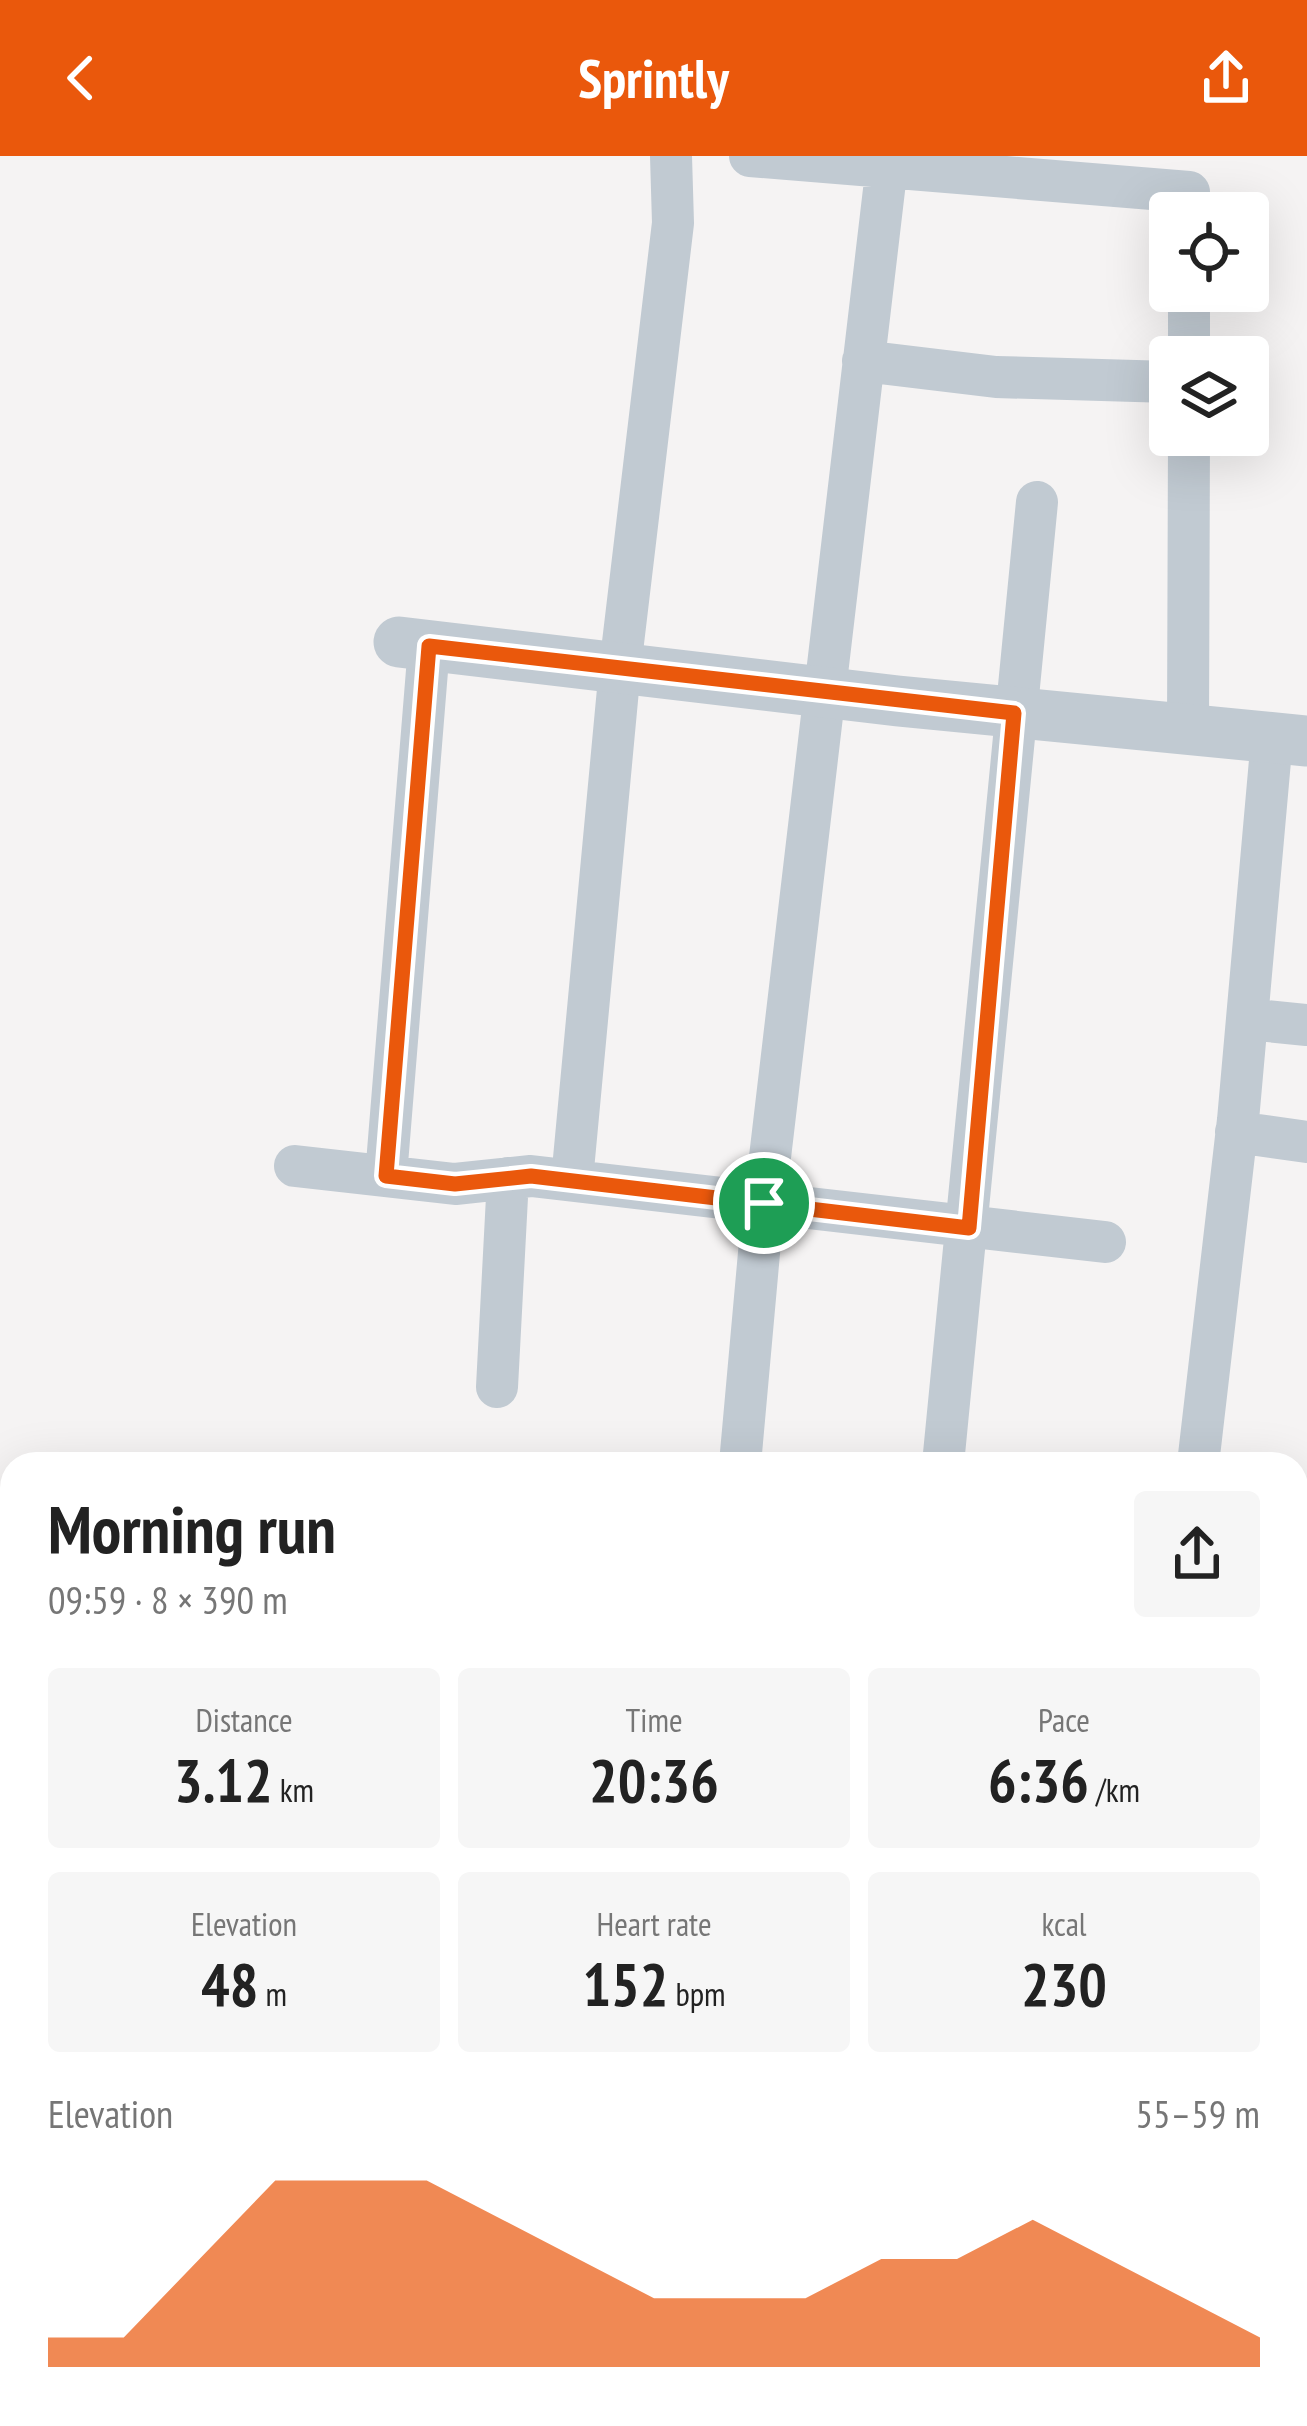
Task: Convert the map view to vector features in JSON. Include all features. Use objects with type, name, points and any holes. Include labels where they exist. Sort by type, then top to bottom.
[{"type":"street","points":[[572,1180],[620,668],[673,223],[671,156]]},
{"type":"street","points":[[750,156],[887,162],[1190,187]]},
{"type":"street","points":[[741,1452],[764,1203],[887,162]]},
{"type":"street","points":[[863,361],[996,376],[1149,381]]},
{"type":"street","points":[[1188,730],[1189,456]]},
{"type":"street","points":[[944,1452],[1037,502]]},
{"type":"street","points":[[386,1176],[414,644],[1014,713],[1290,739],[1247,1019],[1199,1452]]},
{"type":"street","points":[[1247,1019],[1307,1025]]},
{"type":"street","points":[[1236,1132],[1307,1142]]},
{"type":"street","points":[[295,1166],[455,1184],[508,1178],[572,1180],[1106,1243]]},
{"type":"street","points":[[497,1387],[508,1178]]},
{"type":"route","points":[[429,646],[1014,713],[969,1228],[764,1203],[531,1176],[455,1184],[386,1176],[429,646]]}]
